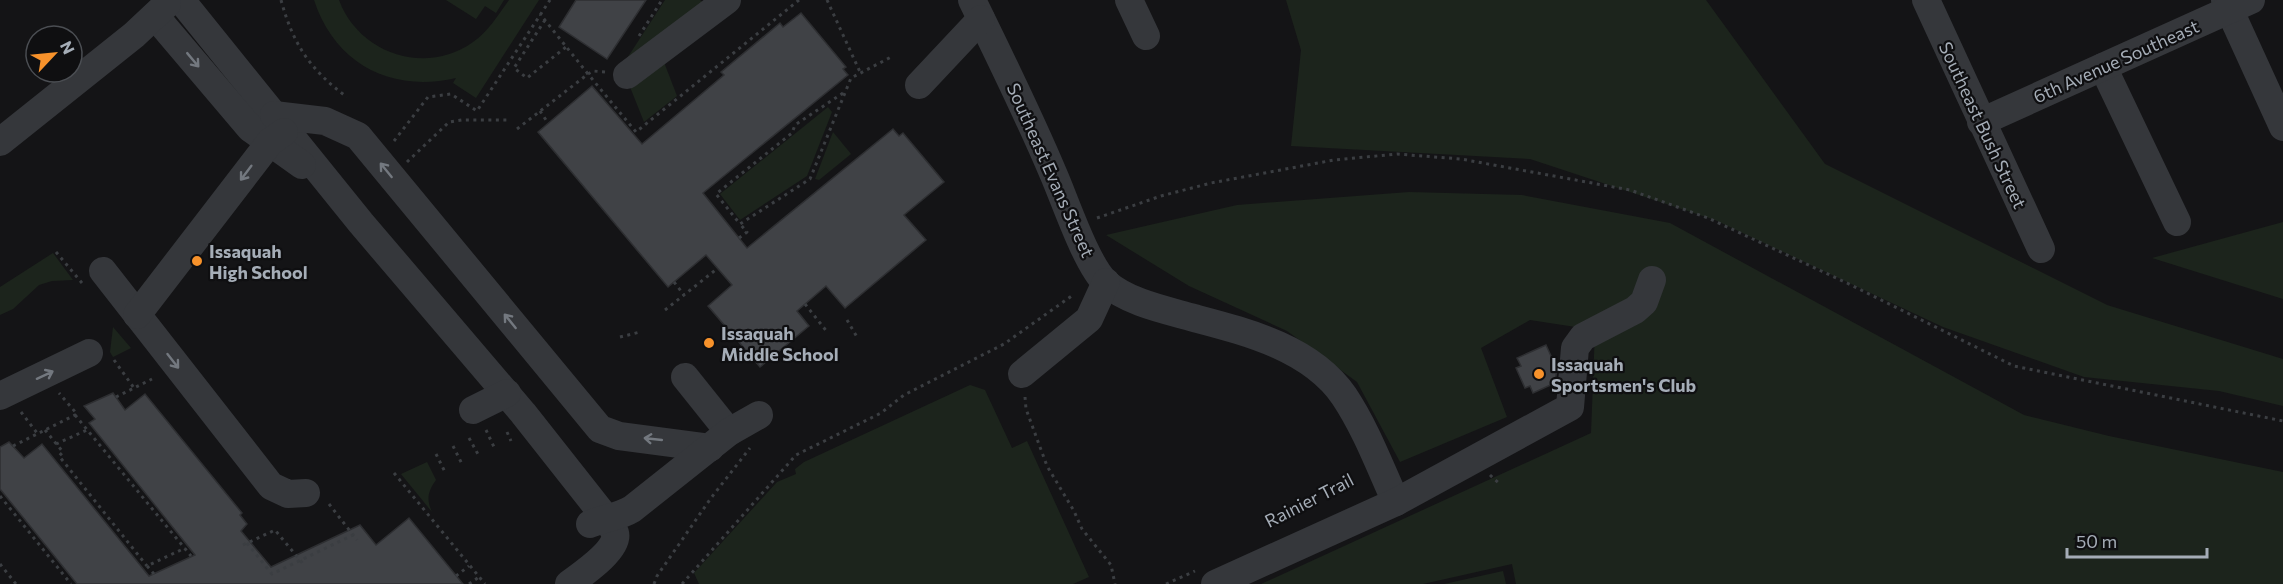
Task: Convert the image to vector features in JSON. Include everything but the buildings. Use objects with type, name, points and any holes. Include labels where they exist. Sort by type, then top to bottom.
[{"type":"street","points":[[181,0],[276,129],[331,186],[423,311],[507,393],[536,441],[563,473],[596,521],[615,533],[614,545],[569,584]]},
{"type":"street","points":[[627,75],[727,0]]},
{"type":"street","points":[[1129,0],[1146,36]]},
{"type":"street","name":"Southeast Bush Street","points":[[1926,0],[2041,249]]},
{"type":"street","points":[[2235,3],[2283,127]]},
{"type":"street","name":"6th Avenue Southeast","points":[[1981,122],[2235,3]]},
{"type":"street","points":[[0,142],[134,35],[163,8],[250,128],[276,129],[325,121],[358,136],[600,429],[619,436],[730,442]]},
{"type":"street","points":[[919,85],[977,9]]},
{"type":"street","name":"Southeast Evans Street","points":[[977,9],[1024,107],[1088,221],[1094,265],[1106,282],[1126,295],[1152,306],[1249,333],[1311,364],[1343,395],[1359,422],[1396,502]]},
{"type":"street","points":[[2103,66],[2177,222]]},
{"type":"street","points":[[138,315],[276,129]]},
{"type":"street","points":[[95,280],[138,315],[271,486],[288,494],[317,499]]},
{"type":"street","points":[[1207,577],[1396,502],[1570,407],[1575,348],[1583,337],[1635,310],[1644,302],[1652,280]]},
{"type":"street","points":[[1022,374],[1089,319],[1106,282]]},
{"type":"street","points":[[8,401],[101,357]]},
{"type":"street","points":[[685,377],[730,442]]},
{"type":"street","points":[[479,420],[507,393]]},
{"type":"street","points":[[596,521],[619,516],[633,509],[730,442],[759,415]]},
{"type":"path","points":[[281,0],[294,39],[311,66],[322,78],[347,97]]},
{"type":"path","points":[[389,147],[428,97],[432,95],[452,94],[477,111],[550,0]]},
{"type":"path","points":[[540,14],[636,132],[800,0]]},
{"type":"path","points":[[826,0],[860,72]]},
{"type":"path","points":[[545,20],[514,68],[527,78],[566,47]]},
{"type":"path","points":[[740,224],[810,179],[851,78],[893,57]]},
{"type":"path","points":[[517,129],[588,74]]},
{"type":"path","points":[[739,238],[747,232],[716,194],[792,133],[795,124],[843,93]]},
{"type":"path","points":[[540,111],[548,123]]},
{"type":"path","points":[[403,165],[450,122],[510,120]]},
{"type":"path","points":[[1088,221],[1161,196],[1211,183],[1334,160],[1397,154],[1484,163],[1630,190],[1708,218],[1847,283],[2014,366],[2276,420],[2283,419]]},
{"type":"path","points":[[56,252],[95,280]]},
{"type":"path","points":[[665,310],[718,268]]},
{"type":"path","points":[[674,282],[684,295]]},
{"type":"path","points":[[682,584],[796,455],[881,413],[903,395],[1004,344],[1074,294]]},
{"type":"path","points":[[805,304],[828,333]]},
{"type":"path","points":[[847,320],[857,337]]},
{"type":"path","points":[[620,337],[640,332]]},
{"type":"path","points":[[101,357],[134,388]]},
{"type":"path","points":[[1022,374],[1026,409],[1047,466],[1082,529],[1111,565],[1115,584]]},
{"type":"path","points":[[116,398],[152,379]]},
{"type":"path","points":[[55,388],[191,556]]},
{"type":"path","points":[[8,401],[38,433]]},
{"type":"path","points":[[13,446],[75,415]]},
{"type":"path","points":[[479,420],[495,448]]},
{"type":"path","points":[[45,430],[63,452],[58,456],[154,574]]},
{"type":"path","points":[[56,444],[87,430]]},
{"type":"path","points":[[469,438],[479,456]]},
{"type":"path","points":[[654,584],[657,576],[711,498],[730,442]]},
{"type":"path","points":[[453,446],[462,464]]},
{"type":"path","points":[[436,454],[445,472]]},
{"type":"path","points":[[394,473],[485,584]]},
{"type":"path","points":[[0,496],[71,584]]},
{"type":"path","points":[[317,499],[357,540]]},
{"type":"path","points":[[304,565],[300,561],[275,530],[245,544],[272,574],[300,561],[353,536]]},
{"type":"path","points":[[147,566],[184,548]]},
{"type":"path","points":[[0,564],[16,584]]},
{"type":"path","points":[[456,576],[470,566]]},
{"type":"path","points":[[469,584],[478,577]]},
{"type":"path","points":[[1166,584],[1207,577]]},
{"type":"shaded area","points":[[314,0],[339,0],[349,19],[362,34],[378,46],[396,54],[415,58],[435,57],[455,52],[473,42],[488,28],[509,0],[539,0],[476,98],[453,83],[456,78],[432,82],[409,81],[388,77],[368,69],[351,57],[336,41],[323,22]]},
{"type":"shaded area","points":[[446,0],[504,0],[496,13],[485,6],[476,19]]},
{"type":"shaded area","points":[[665,0],[700,0],[705,4],[622,66]]},
{"type":"shaded area","points":[[1286,0],[1706,0],[1825,164],[2107,305],[2283,359],[2283,406],[2219,391],[2084,377],[1943,327],[1715,220],[1530,159],[1291,146],[1301,50]]},
{"type":"shaded area","points":[[662,57],[677,96],[644,122],[628,82]]},
{"type":"shaded area","points":[[828,107],[832,112],[807,176],[740,220],[720,194]]},
{"type":"shaded area","points":[[833,132],[851,154],[819,180],[815,179]]},
{"type":"shaded area","points":[[1409,192],[1522,195],[1670,223],[2024,415],[2109,436],[2283,472],[2283,584],[1516,584],[1512,564],[1423,584],[1261,584],[1591,433],[1595,330],[1530,320],[1481,348],[1507,417],[1400,462],[1357,382],[1287,331],[1189,286],[1106,235],[1237,205]]},
{"type":"shaded area","points":[[2283,222],[2283,299],[2152,258]]},
{"type":"shaded area","points":[[53,253],[73,280],[52,281],[39,285],[13,309],[0,315],[0,287]]},
{"type":"shaded area","points":[[113,327],[131,348],[113,357],[110,352]]},
{"type":"shaded area","points":[[970,385],[985,390],[1012,448],[1027,441],[1089,577],[1073,584],[699,584],[694,573],[777,482],[796,474],[795,469],[804,462]]},
{"type":"shaded area","points":[[427,462],[436,480],[429,495],[432,512],[401,474]]},
{"type":"shaded area","points":[[1503,571],[1506,584],[1444,584]]},
{"type":"place","name":"Issaquah High School","points":[[197,261]]},
{"type":"place","name":"Issaquah Middle School","points":[[709,343]]},
{"type":"place","name":"Issaquah Sportsmen's Club","points":[[1539,374]]}]
